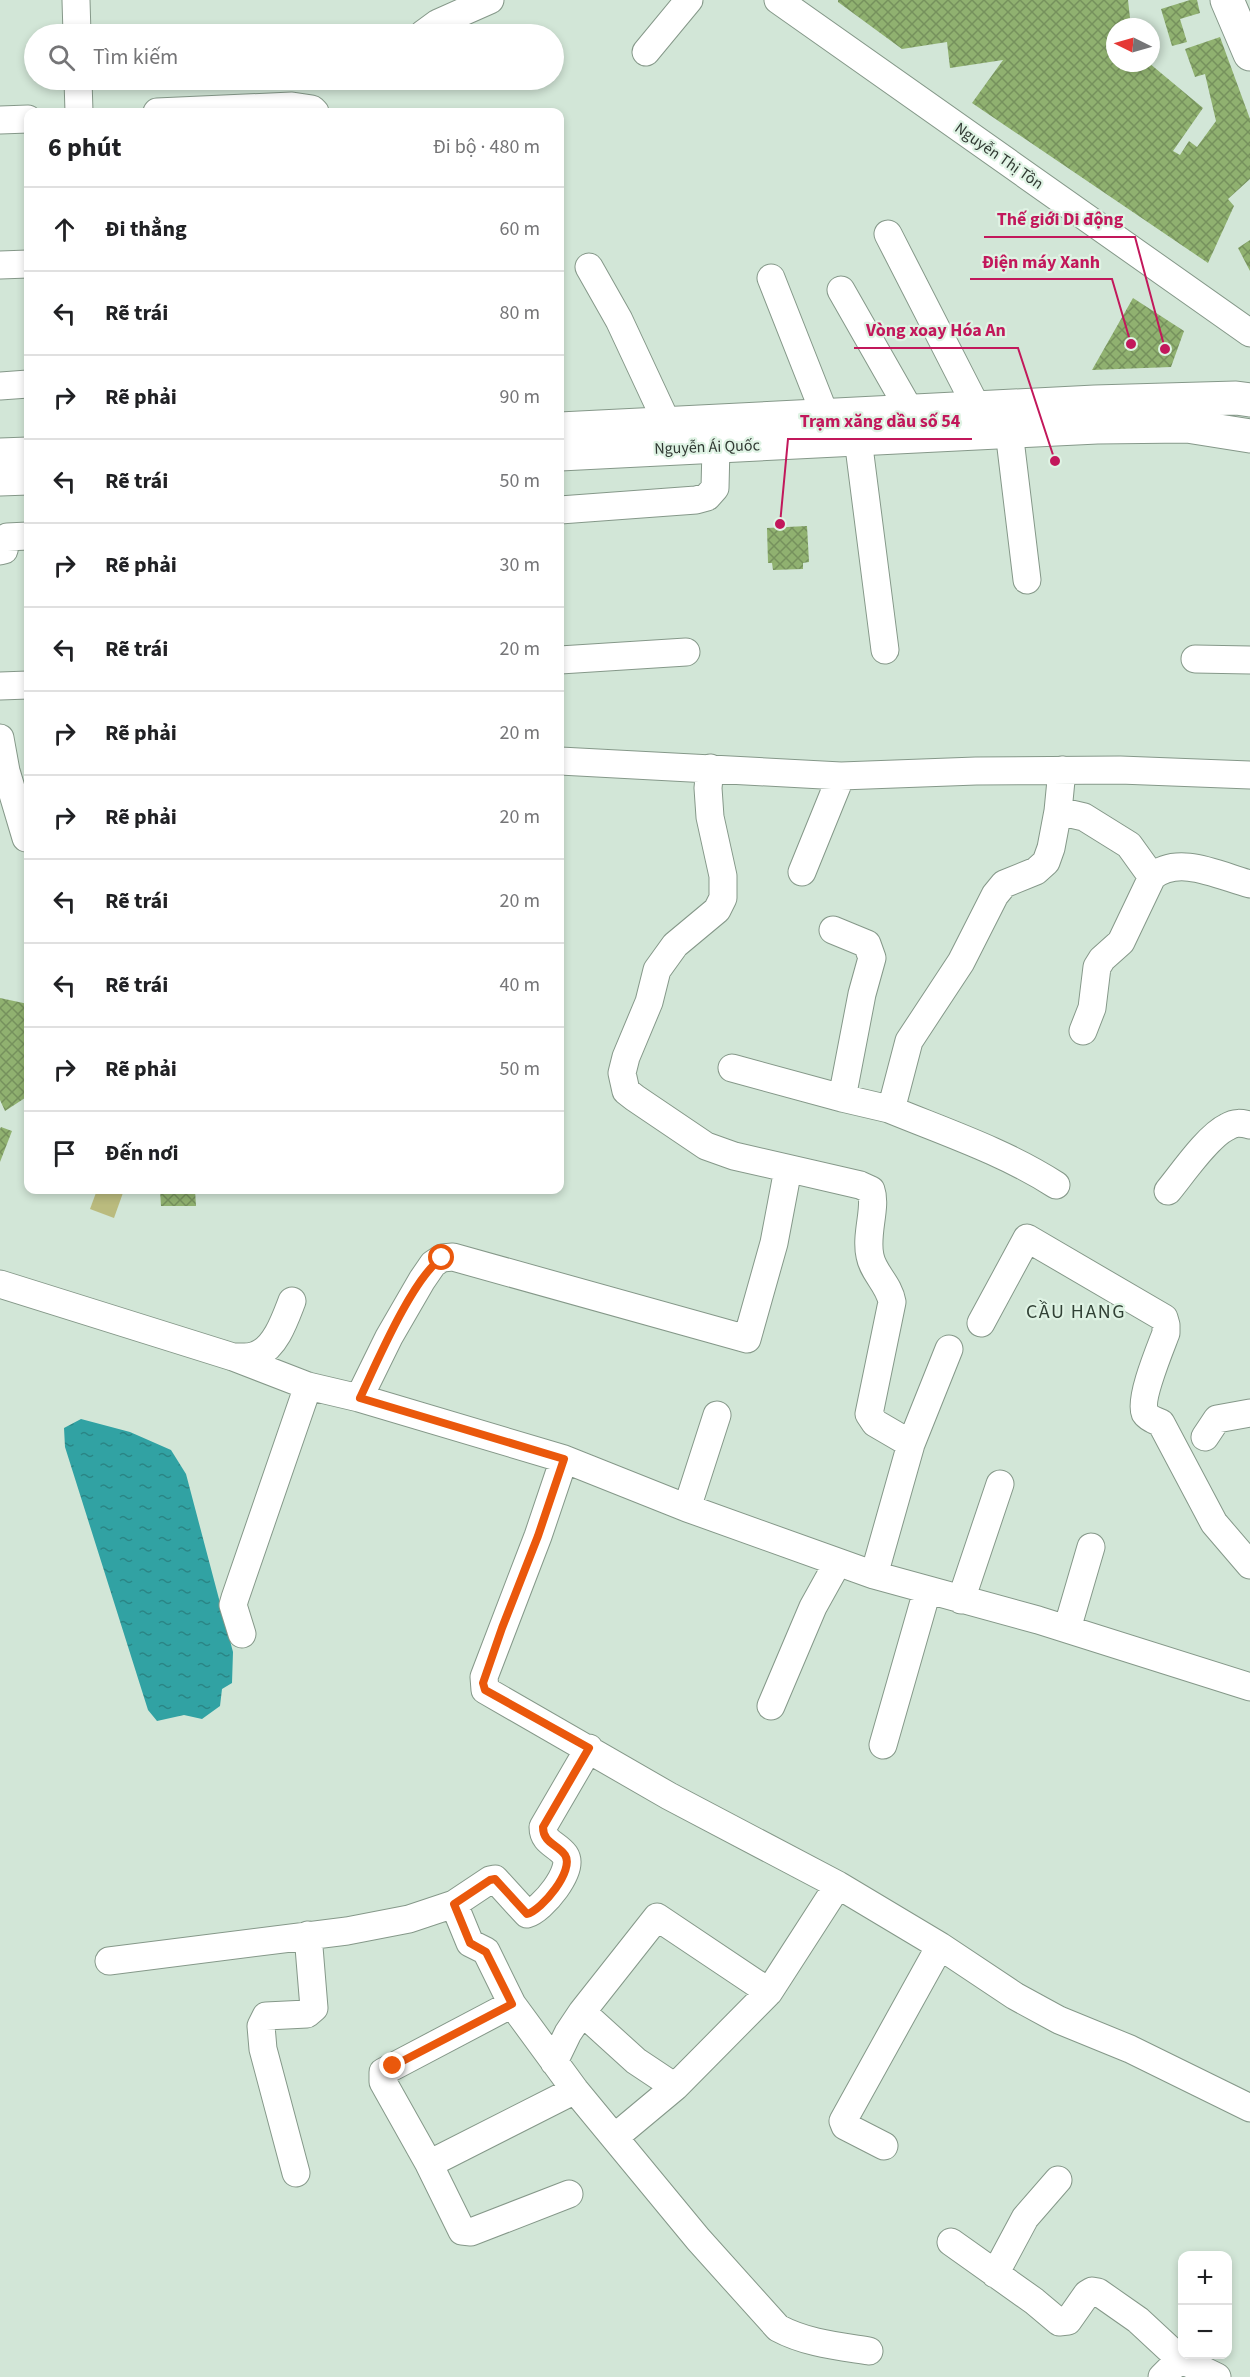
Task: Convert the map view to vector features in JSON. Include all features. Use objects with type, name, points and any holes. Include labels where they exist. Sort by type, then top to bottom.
[{"type":"main road","points":[[1227,0],[1250,54]]},
{"type":"main road","name":"Nguyễn Ái Quốc","points":[[564,454],[716,447],[825,415],[1245,394]]},
{"type":"main road","name":"Nguyễn Ái Quốc","points":[[564,429],[667,423],[858,439],[1187,426],[1250,435]]},
{"type":"main road","points":[[0,455],[24,454]]},
{"type":"main road","points":[[0,479],[24,478]]},
{"type":"street","points":[[76,0],[77,24]]},
{"type":"street","points":[[437,24],[490,0]]},
{"type":"street","points":[[646,52],[689,0]]},
{"type":"street","name":"Nguyễn Thị Tồn","points":[[778,0],[1250,333]]},
{"type":"street","points":[[78,90],[79,108]]},
{"type":"street","points":[[247,108],[292,106],[305,108]]},
{"type":"street","points":[[0,120],[24,119]]},
{"type":"street","points":[[888,234],[977,408]]},
{"type":"street","points":[[0,265],[24,264]]},
{"type":"street","points":[[589,267],[619,320],[667,423]]},
{"type":"street","points":[[771,278],[825,415]]},
{"type":"street","points":[[841,290],[910,411]]},
{"type":"street","points":[[0,386],[24,384]]},
{"type":"street","points":[[1009,432],[1027,580]]},
{"type":"street","points":[[858,439],[885,650]]},
{"type":"street","points":[[564,510],[696,500],[707,497],[716,488],[716,447]]},
{"type":"street","points":[[0,551],[4,550],[7,537],[24,536]]},
{"type":"street","points":[[564,660],[686,652]]},
{"type":"street","points":[[1195,659],[1250,660]]},
{"type":"street","points":[[0,686],[24,685]]},
{"type":"street","points":[[0,738],[6,771],[24,831]]},
{"type":"street","points":[[564,762],[841,776],[1062,770],[1250,775]]},
{"type":"street","points":[[710,768],[708,788],[710,817],[723,876],[723,898],[717,910],[675,945],[657,970],[650,1002],[626,1057],[622,1073],[623,1084],[626,1091],[635,1098],[706,1146],[734,1156],[869,1187],[873,1206],[868,1229],[870,1258],[890,1292],[892,1302],[869,1414],[875,1423],[911,1444]]},
{"type":"street","points":[[888,1109],[892,1106],[909,1041],[962,962],[994,895],[1004,884],[1036,871],[1046,862],[1058,811],[1062,770]]},
{"type":"street","points":[[802,872],[841,776]]},
{"type":"street","points":[[1058,811],[1084,817],[1129,845],[1152,877]]},
{"type":"street","points":[[1083,1031],[1092,1008],[1097,967],[1102,959],[1121,942],[1152,877],[1159,871],[1171,867],[1195,868],[1250,884]]},
{"type":"street","points":[[834,930],[867,944],[872,958],[842,1098]]},
{"type":"street","points":[[732,1068],[888,1109],[964,1139],[1039,1174],[1056,1185]]},
{"type":"street","points":[[1168,1191],[1204,1147],[1225,1127],[1238,1123],[1250,1125]]},
{"type":"street","points":[[360,1398],[390,1337],[422,1280],[433,1264],[442,1258],[453,1257],[747,1339],[774,1243],[788,1168]]},
{"type":"street","points":[[981,1323],[1027,1238],[1164,1318],[1166,1333],[1144,1398],[1144,1410],[1149,1417],[1161,1423],[1214,1523],[1250,1565]]},
{"type":"street","points":[[0,1284],[233,1358],[308,1386],[360,1398],[564,1459],[687,1508],[874,1575],[1067,1629],[1250,1687]]},
{"type":"street","points":[[233,1358],[255,1356],[265,1350],[282,1326],[292,1301]]},
{"type":"street","points":[[874,1575],[911,1444],[949,1349]]},
{"type":"street","points":[[242,1634],[233,1605],[308,1386]]},
{"type":"street","points":[[1205,1437],[1217,1419],[1250,1413]]},
{"type":"street","points":[[687,1508],[717,1415]]},
{"type":"street","points":[[564,1459],[483,1683],[485,1690],[669,1796],[838,1885],[940,1946],[1016,1996],[1059,2020],[1130,2049],[1250,2108]]},
{"type":"street","points":[[961,1600],[1000,1484]]},
{"type":"street","points":[[1067,1629],[1091,1547]]},
{"type":"street","points":[[771,1706],[813,1607],[838,1562]]},
{"type":"street","points":[[883,1745],[927,1591]]},
{"type":"street","points":[[108,1960],[347,1931],[409,1918],[454,1904],[495,1879],[527,1914],[535,1912],[551,1896],[564,1873],[567,1861],[564,1854],[547,1840],[543,1827],[589,1748]]},
{"type":"street","points":[[615,2137],[675,2087],[769,1992],[838,1885]]},
{"type":"street","points":[[454,1904],[470,1943],[486,1952],[512,2004],[575,2090],[698,2239],[778,2328],[793,2336],[817,2343],[869,2351]]},
{"type":"street","points":[[554,2062],[568,2033],[582,2012],[657,1917],[769,1992]]},
{"type":"street","points":[[296,2173],[263,2049],[261,2026],[266,2016],[308,2014],[314,2008],[308,1935]]},
{"type":"street","points":[[884,2146],[845,2126],[843,2121],[940,1946]]},
{"type":"street","points":[[512,2004],[383,2072],[384,2087],[429,2163],[460,2228],[466,2232],[569,2194]]},
{"type":"street","points":[[582,2012],[636,2061],[675,2087]]},
{"type":"street","points":[[429,2163],[575,2090]]},
{"type":"street","points":[[995,2274],[1025,2218],[1058,2180]]},
{"type":"street","points":[[951,2242],[1061,2322],[1068,2321],[1087,2294],[1092,2291],[1098,2292],[1138,2320],[1171,2368],[1217,2377]]},
{"type":"green space","points":[[96,1194],[123,1194],[114,1218],[90,1209]]},
{"type":"water","points":[[81,1419],[130,1432],[171,1450],[186,1474],[233,1652],[232,1683],[222,1689],[220,1706],[202,1719],[184,1715],[157,1721],[148,1710],[65,1447],[64,1428]]},
{"type":"building","points":[[838,0],[1128,0],[1130,18],[1106,18],[1106,72],[1160,72],[1203,108],[1173,151],[1180,155],[1189,141],[1197,147],[1216,121],[1205,74],[1195,77],[1185,49],[1220,37],[1250,119],[1250,179],[1228,199],[1234,206],[1208,263],[972,103],[1003,60],[950,68],[947,42],[902,49]]},
{"type":"building","points":[[1197,0],[1200,13],[1180,19],[1187,42],[1172,46],[1161,9]]},
{"type":"building","points":[[1250,240],[1250,271],[1238,248]]},
{"type":"building","points":[[1133,298],[1184,331],[1171,367],[1092,370]]},
{"type":"building","points":[[807,526],[809,562],[803,563],[803,569],[773,570],[772,563],[768,563],[767,528]]},
{"type":"building","points":[[0,998],[24,1003],[24,1099],[5,1111],[0,1100]]},
{"type":"building","points":[[1,1127],[12,1131],[0,1162],[0,1129]]},
{"type":"building","points":[[160,1194],[195,1194],[196,1206],[161,1206]]},
{"type":"place","name":"Điện máy Xanh","points":[[1131,344]]},
{"type":"place","name":"Thế giới Di động","points":[[1165,349]]},
{"type":"place","name":"Vòng xoay Hóa An","points":[[1055,461]]},
{"type":"place","name":"Trạm xăng dầu số 54","points":[[780,524]]},
{"type":"district","name":"CẦU HANG","points":[[1076,1312]]},
{"type":"route","points":[[393,2066],[512,2004],[486,1952],[470,1943],[454,1904],[495,1879],[527,1914],[535,1912],[551,1896],[564,1873],[567,1861],[564,1854],[547,1840],[543,1827],[589,1748],[485,1690],[483,1683],[564,1459],[360,1398],[390,1337],[422,1280],[433,1264],[442,1258]]}]
